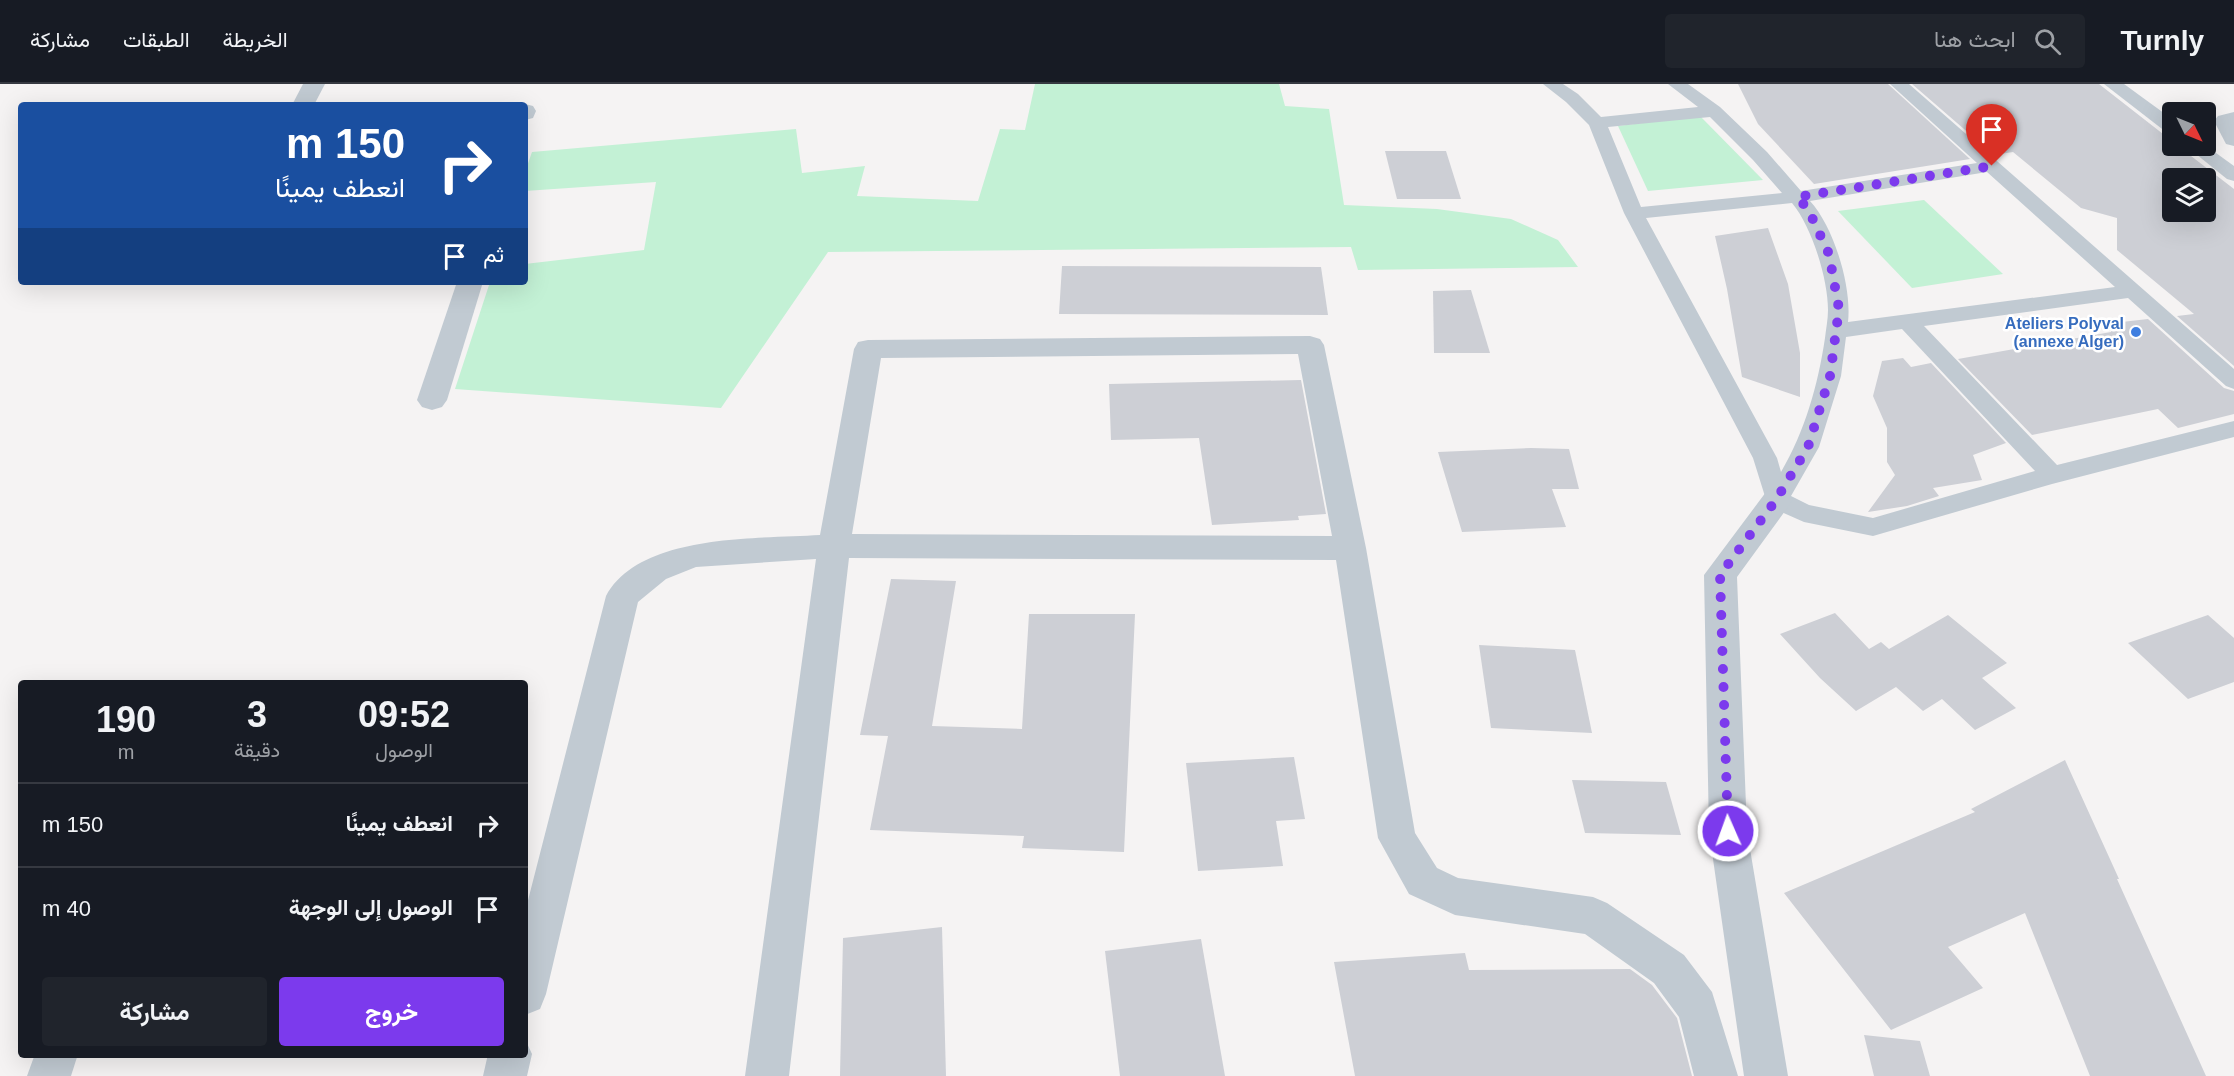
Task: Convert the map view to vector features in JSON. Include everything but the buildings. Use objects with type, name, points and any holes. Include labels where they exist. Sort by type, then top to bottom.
[{"type":"street","points":[[305,102],[314,84]]},
{"type":"street","points":[[2234,119],[2226,121],[2234,139]]},
{"type":"street","points":[[432,400],[469,285]]},
{"type":"street","points":[[767,1076],[834,546],[868,349],[1310,345],[1350,548],[1397,838],[1423,881],[1455,896],[1593,916],[1669,969],[1697,1007],[1716,1076]]},
{"type":"street","points":[[1766,1076],[1728,831],[1720,575],[1776,500]]},
{"type":"street","points":[[528,982],[623,596],[654,570],[694,555],[834,546],[1350,548]]},
{"type":"street","points":[[49,1076],[56,1058]]},
{"type":"street","points":[[505,1076],[509,1058]]},
{"type":"lane","points":[[1552,84],[1572,98],[1597,123],[1634,213],[1765,458],[1776,500]]},
{"type":"lane","points":[[1677,84],[1714,111],[1760,156],[1808,209],[1829,254],[1839,309],[1830,376],[1808,447],[1776,500]]},
{"type":"lane","points":[[1899,84],[2234,381]]},
{"type":"lane","points":[[2114,84],[2162,120]]},
{"type":"lane","points":[[1597,123],[1714,111]]},
{"type":"lane","points":[[2208,156],[2234,175]]},
{"type":"lane","points":[[1634,213],[1797,197],[1992,166]]},
{"type":"lane","points":[[1836,331],[2132,291]]},
{"type":"lane","points":[[1907,321],[2052,475]]},
{"type":"lane","points":[[1776,500],[1804,513],[1873,527],[2052,475],[2234,429]]},
{"type":"green space","points":[[1035,84],[1279,84],[1285,106],[1329,109],[1344,205],[1437,209],[1511,219],[1558,240],[1578,267],[1358,270],[1351,247],[828,252],[721,408],[455,389],[489,285],[528,285],[528,264],[644,250],[656,182],[528,191],[528,163],[532,152],[796,129],[802,173],[865,166],[857,196],[978,201],[1000,129],[1025,130]]},
{"type":"green space","points":[[1700,116],[1763,180],[1648,191],[1618,126]]},
{"type":"green space","points":[[1924,200],[2003,274],[1912,288],[1838,211]]},
{"type":"place","name":"Ateliers Polyval (annexe Alger)","points":[[2136,332]]},
{"type":"route","points":[[1728,831],[1720,575],[1776,500],[1808,447],[1830,376],[1839,309],[1829,254],[1808,209],[1797,197],[1992,166]]}]
